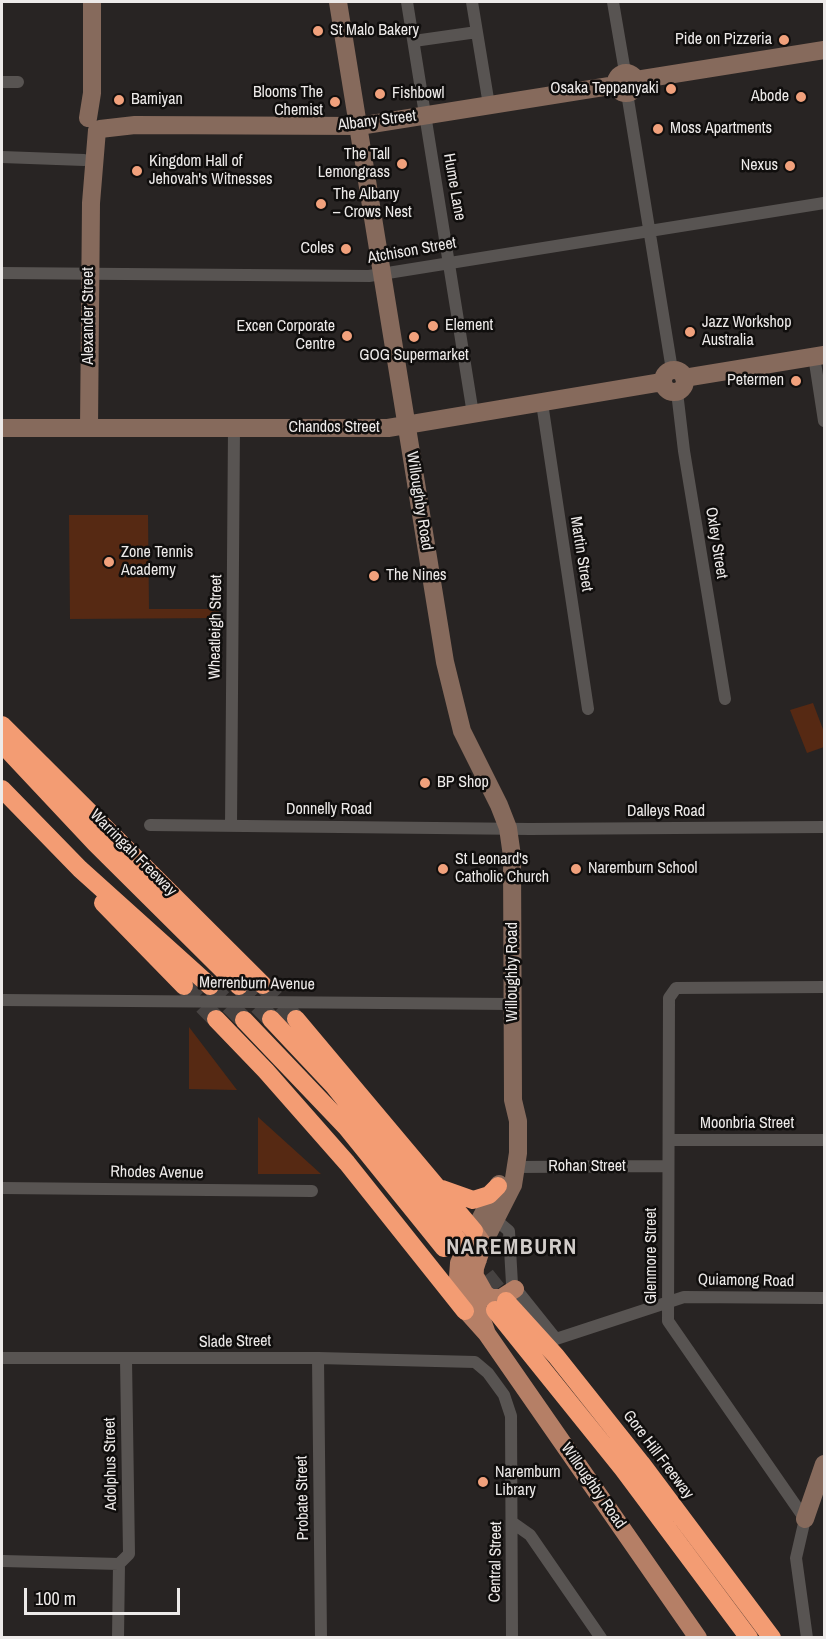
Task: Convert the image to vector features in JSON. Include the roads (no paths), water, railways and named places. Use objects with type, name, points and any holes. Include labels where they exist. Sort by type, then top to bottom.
[{"type":"highway","points":[[2,725],[263,985]]},
{"type":"highway","name":"Warringah Freeway","points":[[2,744],[95,843],[239,986]]},
{"type":"highway","points":[[2,789],[80,869],[210,986]]},
{"type":"highway","points":[[80,869],[83,883],[184,986]]},
{"type":"highway","points":[[216,1019],[267,1071],[347,1163],[465,1311]]},
{"type":"highway","points":[[244,1020],[347,1128],[451,1243],[334,1086],[272,1019]]},
{"type":"highway","points":[[296,1019],[478,1237]]},
{"type":"highway","points":[[440,1189],[473,1200],[489,1195],[498,1186]]},
{"type":"highway","points":[[505,1300],[623,1469],[749,1638]]},
{"type":"highway","name":"Gore Hill Freeway","points":[[505,1300],[556,1356],[635,1455],[772,1638]]},
{"type":"main road","name":"Alexander Street","points":[[89,428],[91,203],[95,123],[92,93],[92,2]]},
{"type":"main road","name":"Willoughby Road","points":[[338,2],[445,662],[465,741],[508,828],[512,856],[513,1100],[518,1121],[511,1166],[513,1185],[496,1220],[462,1253],[458,1273],[458,1298],[465,1311],[487,1334],[698,1638]]},
{"type":"main road","name":"Albany Street","points":[[95,123],[359,126],[825,50]]},
{"type":"main road","name":"Alexander Street","points":[[91,203],[84,160],[95,123]]},
{"type":"main road","name":"Chandos Street","points":[[2,428],[388,428],[819,356]]},
{"type":"main road","name":"Willoughby Road","points":[[487,1334],[475,1298],[474,1274],[478,1237],[498,1186],[511,1166]]},
{"type":"main road","points":[[474,1274],[483,1292],[491,1298],[505,1300]]},
{"type":"main road","points":[[805,1519],[825,1464]]},
{"type":"street","name":"Hume Lane","points":[[407,2],[473,414]]},
{"type":"street","points":[[472,2],[489,105]]},
{"type":"street","name":"Oxley Street","points":[[613,2],[725,699]]},
{"type":"street","points":[[414,41],[477,32]]},
{"type":"street","points":[[2,81],[18,82]]},
{"type":"street","points":[[2,157],[84,160]]},
{"type":"street","name":"Atchison Street","points":[[2,273],[383,275],[450,262],[825,203]]},
{"type":"street","points":[[819,356],[825,421]]},
{"type":"street","name":"Martin Street","points":[[542,403],[588,709]]},
{"type":"street","name":"Wheatleigh Street","points":[[231,826],[234,428]]},
{"type":"street","name":"Donnelly Road","points":[[150,825],[508,828]]},
{"type":"street","name":"Dalleys Road","points":[[508,828],[825,827]]},
{"type":"street","name":"Glenmore Street","points":[[805,1519],[669,1321],[669,998],[676,988],[825,987]]},
{"type":"street","name":"Merrenburn Avenue","points":[[2,1000],[512,1004]]},
{"type":"street","name":"Moonbria Street","points":[[669,1140],[825,1140]]},
{"type":"street","name":"Rohan Street","points":[[511,1166],[668,1166]]},
{"type":"street","name":"Rhodes Avenue","points":[[2,1188],[312,1191]]},
{"type":"street","points":[[496,1220],[509,1231],[511,1281],[505,1300]]},
{"type":"street","name":"Quiamong Road","points":[[505,1300],[556,1339],[684,1297],[825,1298]]},
{"type":"street","name":"Slade Street","points":[[2,1358],[318,1358],[469,1361]]},
{"type":"street","name":"Probate Street","points":[[318,1358],[321,1638]]},
{"type":"street","name":"Adolphus Street","points":[[118,1638],[119,1564],[129,1554],[126,1359]]},
{"type":"street","name":"Central Street","points":[[469,1361],[475,1362],[488,1373],[509,1404],[513,1523],[512,1638]]},
{"type":"street","points":[[805,1519],[796,1558],[807,1638]]},
{"type":"street","points":[[513,1523],[530,1535],[601,1638]]},
{"type":"street","points":[[3,1561],[119,1564]]},
{"type":"tunnel","points":[[263,985],[296,1019]]},
{"type":"tunnel","points":[[184,986],[216,1019]]},
{"type":"tunnel","points":[[210,986],[244,1020]]},
{"type":"tunnel","points":[[239,986],[271,1019]]},
{"type":"tunnel","points":[[469,1254],[506,1301]]},
{"type":"place","name":"St Malo Bakery","points":[[318,31]]},
{"type":"place","name":"Pide on Pizzeria","points":[[784,40]]},
{"type":"place","name":"Osaka Teppanyaki","points":[[671,89]]},
{"type":"place","name":"Fishbowl","points":[[380,94]]},
{"type":"place","name":"Abode","points":[[801,97]]},
{"type":"place","name":"Bamiyan","points":[[119,100]]},
{"type":"place","name":"Blooms The Chemist","points":[[335,102]]},
{"type":"place","name":"Moss Apartments","points":[[658,129]]},
{"type":"place","name":"The Tall Lemongrass","points":[[402,164]]},
{"type":"place","name":"Nexus","points":[[790,166]]},
{"type":"place","name":"Kingdom Hall of Jehovah's Witnesses","points":[[137,171]]},
{"type":"place","name":"The Albany – Crows Nest","points":[[321,204]]},
{"type":"place","name":"Coles","points":[[346,249]]},
{"type":"place","name":"Element","points":[[433,326]]},
{"type":"place","name":"Jazz Workshop Australia","points":[[690,332]]},
{"type":"place","name":"Excen Corporate Centre","points":[[347,336]]},
{"type":"place","name":"GOG Supermarket","points":[[414,337]]},
{"type":"place","name":"Petermen","points":[[796,381]]},
{"type":"place","name":"Zone Tennis Academy","points":[[109,562]]},
{"type":"place","name":"The Nines","points":[[374,576]]},
{"type":"place","name":"BP Shop","points":[[425,783]]},
{"type":"place","name":"St Leonard's Catholic Church","points":[[443,869]]},
{"type":"place","name":"Naremburn School","points":[[576,869]]},
{"type":"place","name":"Naremburn Library","points":[[483,1482]]},
{"type":"district","name":"NAREMBURN","points":[[512,1248]]}]
